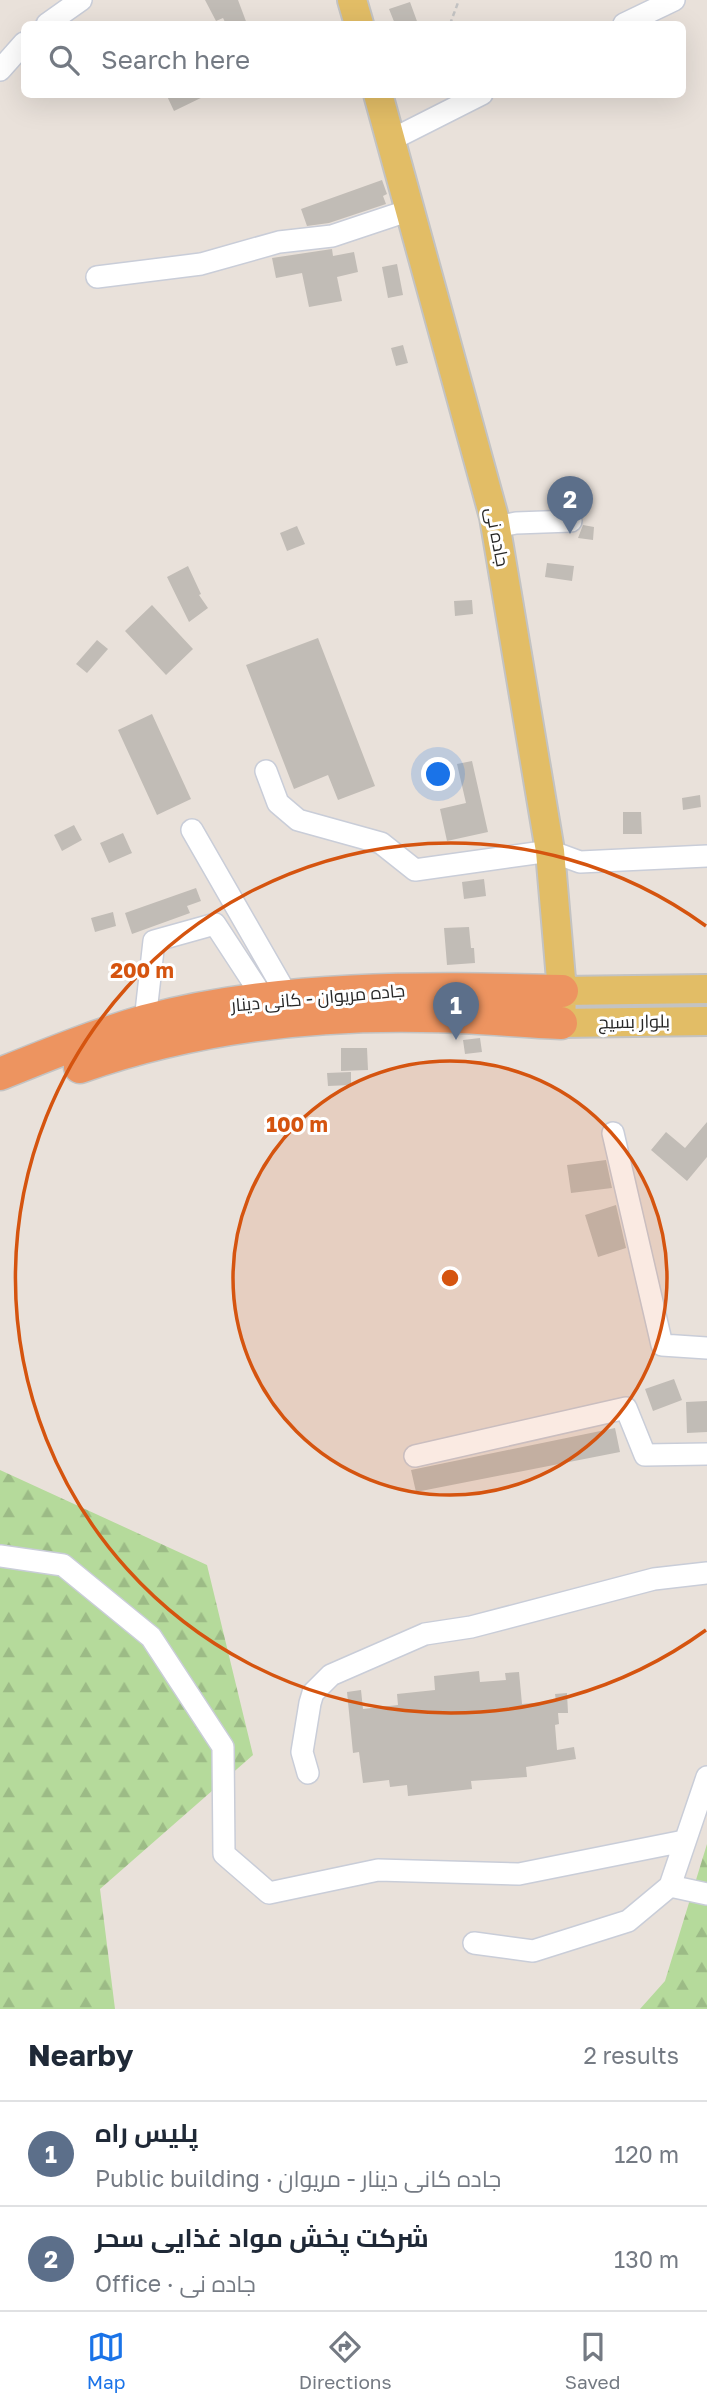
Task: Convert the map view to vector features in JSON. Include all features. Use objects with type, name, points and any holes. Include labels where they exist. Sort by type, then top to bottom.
[{"type":"highway","name":"جاده مریوان - کانی دینار","points":[[0,1074],[145,1021],[276,998],[443,988],[562,991]]},
{"type":"highway","points":[[0,1096],[116,1054],[221,1029],[303,1019],[422,1016],[561,1023]]},
{"type":"main road","points":[[352,0],[358,21]]},
{"type":"main road","name":"جاده نی","points":[[379,98],[496,527],[550,851],[562,991],[561,1023]]},
{"type":"main road","name":"بلوار بسیج","points":[[562,991],[707,989]]},
{"type":"main road","name":"بلوار بسیج","points":[[561,1023],[707,1021]]},
{"type":"street","points":[[51,21],[81,0]]},
{"type":"street","points":[[630,21],[674,0]]},
{"type":"street","points":[[0,70],[21,46]]},
{"type":"street","points":[[391,140],[474,98]]},
{"type":"street","points":[[97,277],[201,264],[279,242],[332,236],[410,210]]},
{"type":"street","points":[[496,527],[516,523],[571,522]]},
{"type":"street","points":[[266,771],[278,803],[298,820],[381,843],[415,870],[550,851],[580,862],[707,856]]},
{"type":"street","points":[[192,830],[276,998]]},
{"type":"street","points":[[145,1021],[154,941],[215,924],[276,998]]},
{"type":"street","points":[[613,1133],[662,1345],[707,1348]]},
{"type":"street","points":[[415,1456],[626,1408],[645,1455],[707,1454]]},
{"type":"street","points":[[0,1556],[63,1565],[151,1637],[223,1747],[224,1854],[269,1893],[379,1870],[519,1874],[684,1841]]},
{"type":"street","points":[[308,1773],[302,1752],[310,1703],[313,1693],[331,1675],[425,1634],[471,1627],[654,1579],[707,1573]]},
{"type":"street","points":[[474,1943],[533,1951],[628,1921],[670,1886],[707,1777]]},
{"type":"street","points":[[670,1886],[707,1894]]},
{"type":"path","points":[[451,21],[459,0]]},
{"type":"green space","points":[[0,1470],[207,1565],[253,1755],[100,1889],[115,2009],[0,2009]]},
{"type":"green space","points":[[707,1844],[707,2009],[640,2009],[665,1981]]},
{"type":"building","points":[[205,0],[238,0],[246,21],[224,21],[223,18],[216,21]]},
{"type":"building","points":[[410,2],[417,21],[394,21],[389,9]]},
{"type":"building","points":[[168,98],[201,98],[174,111]]},
{"type":"building","points":[[382,180],[387,194],[383,196],[386,204],[329,223],[307,226],[301,209]]},
{"type":"building","points":[[332,249],[333,256],[354,252],[358,272],[337,277],[342,301],[309,307],[302,273],[276,278],[272,258]]},
{"type":"building","points":[[397,264],[403,295],[388,298],[382,267]]},
{"type":"building","points":[[403,345],[408,363],[396,366],[391,348]]},
{"type":"building","points":[[583,525],[594,527],[593,540],[578,538]]},
{"type":"building","points":[[297,526],[305,544],[287,551],[280,533]]},
{"type":"building","points":[[547,563],[574,566],[572,581],[545,577]]},
{"type":"building","points":[[188,566],[201,594],[199,595],[208,608],[189,622],[167,577]]},
{"type":"building","points":[[472,600],[473,614],[455,616],[454,601]]},
{"type":"building","points":[[152,605],[193,649],[166,675],[125,631]]},
{"type":"building","points":[[318,638],[375,786],[338,800],[328,775],[294,789],[246,665]]},
{"type":"building","points":[[97,640],[108,649],[87,673],[76,664]]},
{"type":"building","points":[[152,714],[191,799],[157,815],[118,730]]},
{"type":"building","points":[[472,761],[488,832],[447,841],[440,809],[466,803],[457,764]]},
{"type":"building","points":[[700,795],[701,807],[683,810],[682,798]]},
{"type":"building","points":[[623,812],[641,812],[642,834],[623,834]]},
{"type":"building","points":[[74,825],[82,840],[62,851],[54,835]]},
{"type":"building","points":[[123,833],[132,853],[109,863],[100,843]]},
{"type":"building","points":[[484,879],[486,896],[464,899],[462,882]]},
{"type":"building","points":[[196,888],[201,901],[187,906],[190,913],[132,934],[125,913]]},
{"type":"building","points":[[113,912],[116,926],[95,932],[91,918]]},
{"type":"building","points":[[469,927],[475,963],[447,965],[444,928]]},
{"type":"building","points":[[480,1038],[482,1052],[465,1054],[463,1040]]},
{"type":"building","points":[[341,1048],[367,1048],[368,1070],[341,1071]]},
{"type":"building","points":[[351,1072],[351,1085],[328,1086],[327,1073]]},
{"type":"building","points":[[707,1122],[707,1157],[687,1181],[651,1150],[666,1132],[685,1148]]},
{"type":"building","points":[[606,1160],[612,1188],[571,1193],[567,1165]]},
{"type":"building","points":[[616,1205],[626,1248],[598,1257],[585,1215]]},
{"type":"building","points":[[674,1379],[682,1400],[653,1411],[645,1389]]},
{"type":"building","points":[[707,1401],[707,1432],[687,1433],[686,1402]]},
{"type":"building","points":[[615,1428],[620,1452],[416,1492],[411,1470]]},
{"type":"building","points":[[479,1671],[480,1682],[506,1680],[505,1673],[519,1672],[522,1704],[556,1701],[555,1694],[567,1693],[568,1713],[558,1713],[559,1724],[555,1725],[557,1750],[574,1747],[576,1759],[526,1767],[527,1777],[471,1781],[472,1789],[408,1796],[407,1785],[390,1787],[389,1780],[363,1783],[359,1752],[353,1753],[347,1692],[361,1690],[363,1709],[398,1705],[397,1694],[435,1690],[434,1676]]},
{"type":"place","name":"شرکت پخش مواد غذایی سحر","points":[[570,534]]},
{"type":"place","name":"پلیس راه","points":[[456,1040]]}]
